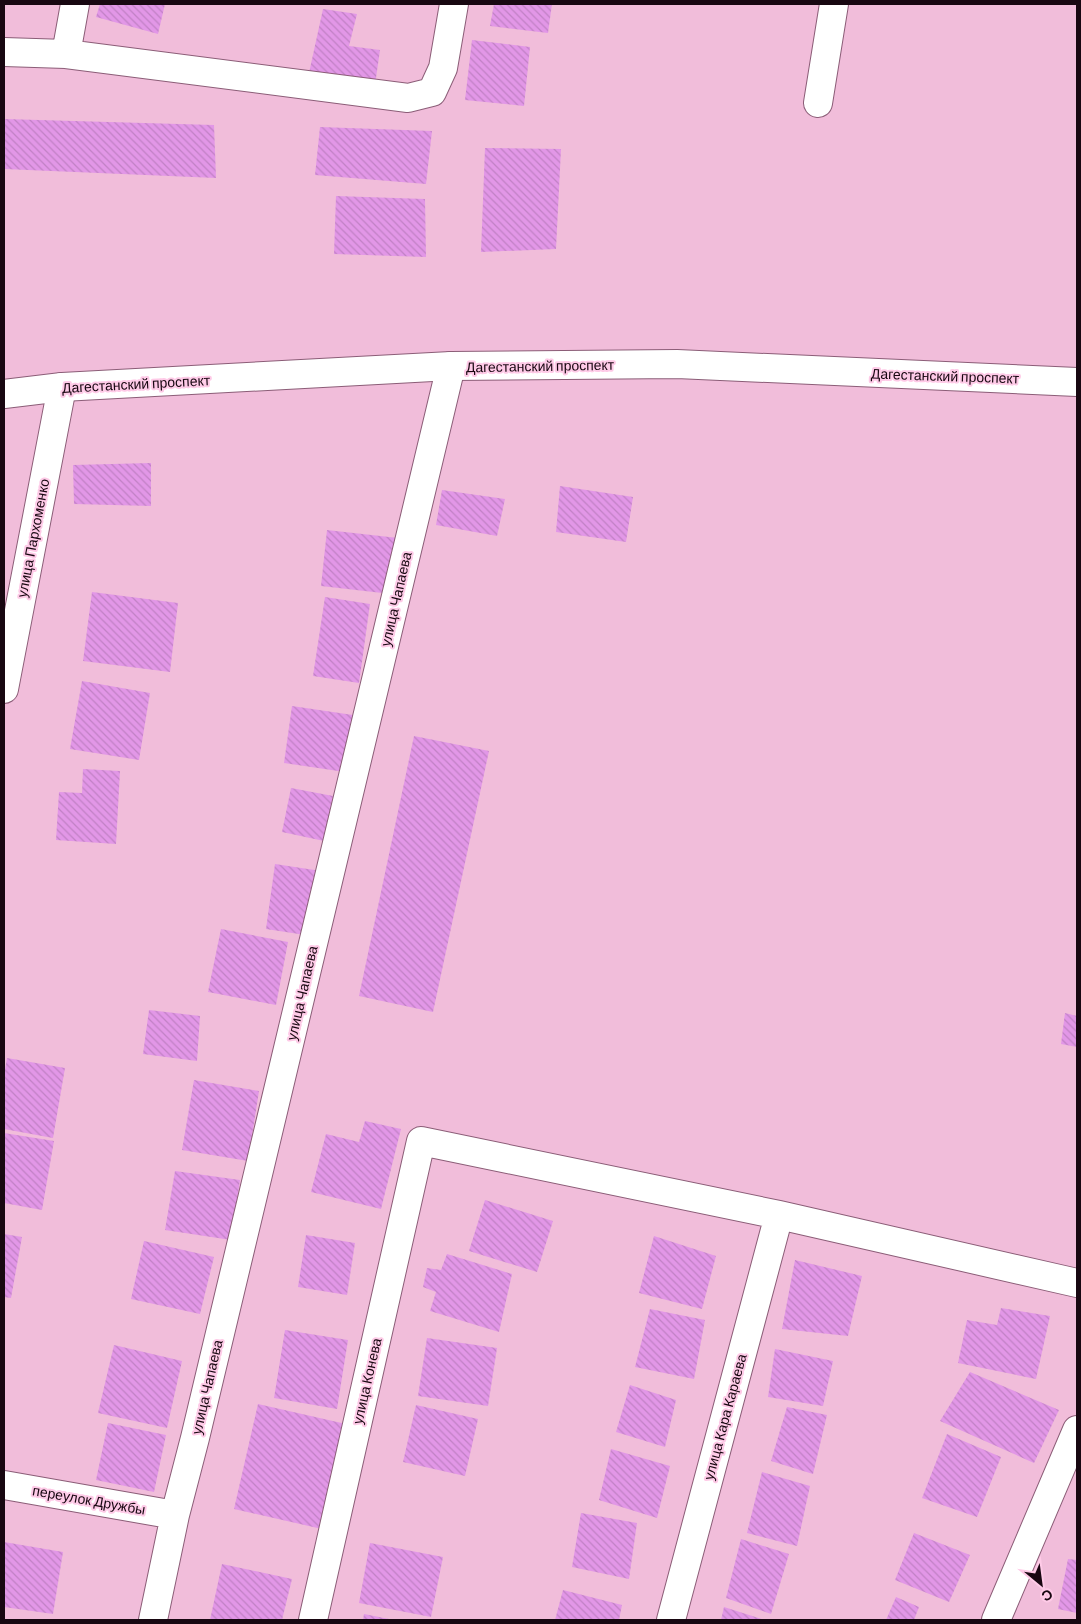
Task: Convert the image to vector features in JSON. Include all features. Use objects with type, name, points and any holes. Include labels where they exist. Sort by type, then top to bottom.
[{"type":"main road","points":[[66,54],[76,4]]},
{"type":"main road","points":[[4,52],[66,54],[408,98],[432,92],[443,68],[454,4]]},
{"type":"main road","points":[[818,103],[834,4]]},
{"type":"main road","name":"Дагестанский проспект","points":[[4,394],[62,387],[451,366],[677,364],[1077,382]]},
{"type":"main road","name":"улица Чапаева","points":[[153,1620],[175,1515],[198,1428],[451,366]]},
{"type":"main road","name":"улица Пархоменко","points":[[4,689],[62,387]]},
{"type":"main road","name":"улица Конева","points":[[313,1620],[421,1141],[779,1215]]},
{"type":"main road","points":[[779,1215],[1077,1283]]},
{"type":"main road","name":"улица Кара Караева","points":[[671,1620],[779,1215]]},
{"type":"main road","points":[[996,1620],[1077,1430]]},
{"type":"main road","name":"переулок Дружбы","points":[[4,1485],[175,1515]]},
{"type":"building","points":[[100,4],[165,4],[158,34],[96,17]]},
{"type":"building","points":[[494,4],[552,4],[548,33],[490,26]]},
{"type":"building","points":[[323,9],[357,14],[349,46],[380,50],[375,85],[309,73]]},
{"type":"building","points":[[472,40],[530,47],[524,106],[465,100]]},
{"type":"building","points":[[4,119],[214,125],[216,178],[4,169]]},
{"type":"building","points":[[320,127],[432,131],[426,184],[315,175]]},
{"type":"building","points":[[485,148],[561,149],[556,249],[481,252]]},
{"type":"building","points":[[336,196],[425,199],[426,257],[334,254]]},
{"type":"building","points":[[151,463],[151,506],[74,504],[73,465]]},
{"type":"building","points":[[560,486],[633,497],[626,542],[556,532]]},
{"type":"building","points":[[442,490],[505,499],[497,536],[436,525]]},
{"type":"building","points":[[327,530],[398,538],[391,594],[321,586]]},
{"type":"building","points":[[92,592],[178,603],[170,672],[83,661]]},
{"type":"building","points":[[325,597],[370,604],[359,683],[313,676]]},
{"type":"building","points":[[82,681],[150,693],[139,760],[70,749]]},
{"type":"building","points":[[292,706],[353,715],[345,772],[284,763]]},
{"type":"building","points":[[414,736],[489,751],[433,1012],[359,996]]},
{"type":"building","points":[[83,769],[120,771],[116,844],[56,840],[59,792],[82,793]]},
{"type":"building","points":[[291,788],[333,796],[324,841],[282,832]]},
{"type":"building","points":[[275,864],[321,871],[312,936],[266,929]]},
{"type":"building","points":[[221,929],[288,942],[276,1005],[208,992]]},
{"type":"building","points":[[149,1010],[200,1016],[197,1061],[143,1054]]},
{"type":"building","points":[[1065,1013],[1077,1016],[1077,1047],[1061,1044]]},
{"type":"building","points":[[7,1058],[65,1068],[53,1138],[4,1129],[4,1076]]},
{"type":"building","points":[[194,1080],[259,1091],[248,1161],[182,1150]]},
{"type":"building","points":[[365,1121],[401,1129],[381,1209],[311,1192],[326,1134],[359,1142]]},
{"type":"building","points":[[4,1133],[54,1141],[42,1210],[4,1203]]},
{"type":"building","points":[[175,1171],[240,1180],[231,1240],[165,1230]]},
{"type":"building","points":[[485,1200],[553,1221],[537,1272],[469,1251]]},
{"type":"building","points":[[4,1234],[22,1237],[11,1298],[4,1297]]},
{"type":"building","points":[[306,1235],[355,1243],[347,1295],[298,1287]]},
{"type":"building","points":[[654,1236],[716,1256],[702,1309],[639,1293]]},
{"type":"building","points":[[144,1241],[214,1257],[200,1314],[131,1299]]},
{"type":"building","points":[[447,1254],[512,1274],[499,1332],[430,1311],[436,1292],[423,1287],[427,1268],[441,1270]]},
{"type":"building","points":[[795,1260],[862,1276],[848,1336],[782,1329]]},
{"type":"building","points":[[1001,1308],[1050,1316],[1036,1379],[958,1363],[967,1320],[997,1325]]},
{"type":"building","points":[[650,1309],[705,1320],[694,1379],[635,1367]]},
{"type":"building","points":[[285,1330],[348,1340],[337,1409],[274,1398]]},
{"type":"building","points":[[427,1338],[497,1348],[488,1406],[418,1396]]},
{"type":"building","points":[[114,1345],[182,1361],[167,1428],[98,1413]]},
{"type":"building","points":[[775,1349],[833,1361],[823,1406],[768,1397]]},
{"type":"building","points":[[970,1372],[1059,1410],[1034,1463],[940,1421]]},
{"type":"building","points":[[630,1385],[676,1400],[665,1447],[616,1432]]},
{"type":"building","points":[[258,1404],[346,1424],[322,1529],[234,1509]]},
{"type":"building","points":[[416,1405],[478,1419],[465,1476],[403,1462]]},
{"type":"building","points":[[787,1407],[827,1415],[813,1474],[771,1461]]},
{"type":"building","points":[[108,1423],[166,1435],[154,1492],[96,1480]]},
{"type":"building","points":[[947,1434],[1001,1457],[977,1517],[922,1498]]},
{"type":"building","points":[[611,1449],[670,1466],[657,1518],[599,1500]]},
{"type":"building","points":[[762,1472],[810,1486],[797,1546],[747,1533]]},
{"type":"building","points":[[581,1513],[637,1523],[629,1579],[572,1567]]},
{"type":"building","points":[[914,1533],[970,1555],[949,1602],[895,1580]]},
{"type":"building","points":[[741,1539],[789,1554],[771,1614],[726,1598]]},
{"type":"building","points":[[4,1542],[63,1552],[53,1614],[4,1607]]},
{"type":"building","points":[[370,1543],[443,1557],[431,1617],[359,1603]]},
{"type":"building","points":[[1068,1559],[1077,1560],[1077,1613],[1058,1609]]},
{"type":"building","points":[[222,1564],[292,1579],[282,1620],[210,1620]]},
{"type":"building","points":[[563,1590],[622,1605],[619,1620],[555,1620]]},
{"type":"building","points":[[896,1597],[919,1607],[914,1620],[886,1620]]},
{"type":"building","points":[[724,1607],[765,1620],[721,1620]]},
{"type":"building","points":[[364,1614],[389,1619],[389,1620],[363,1620]]}]
